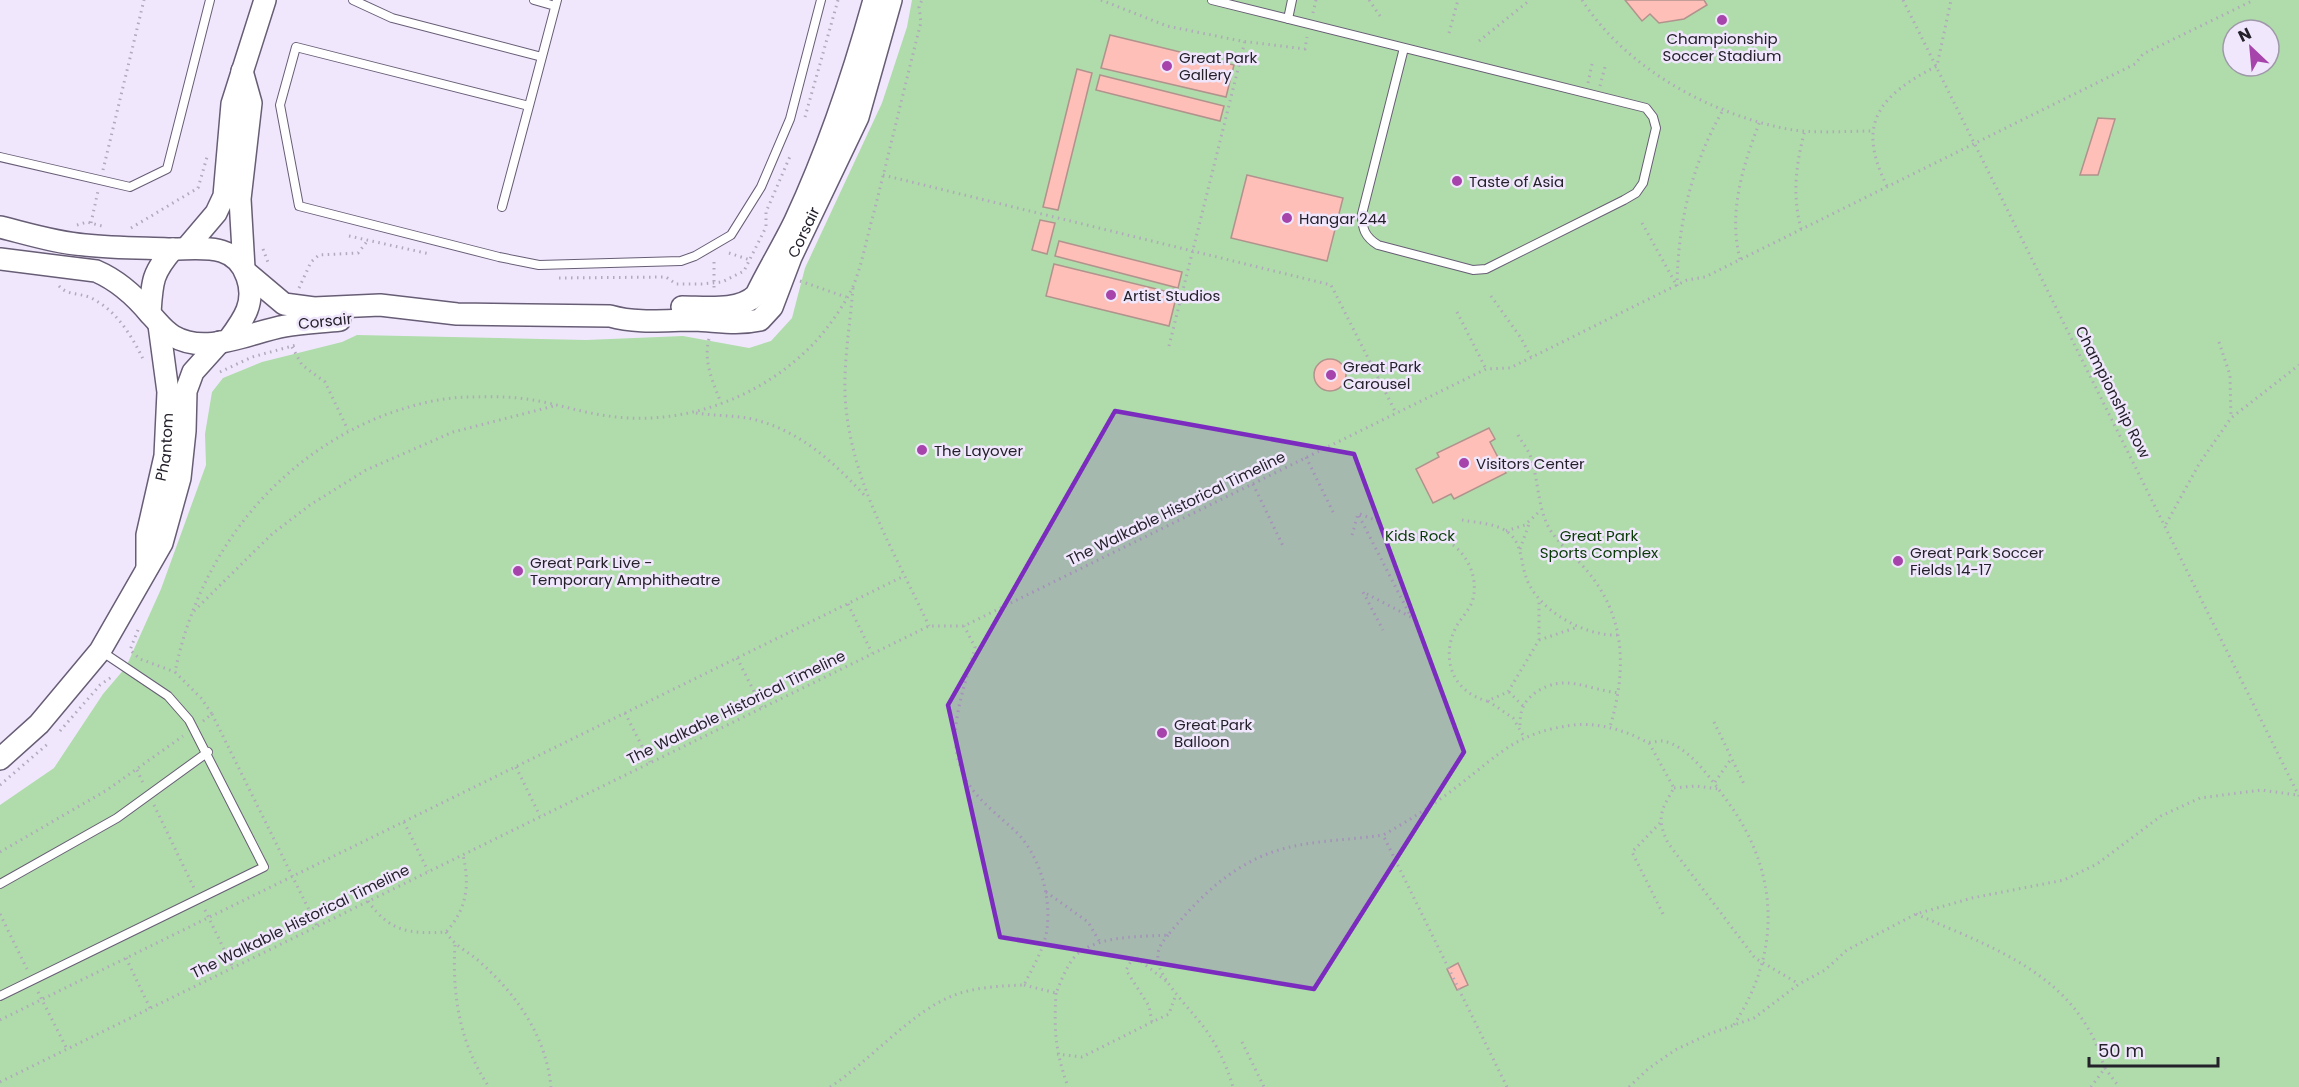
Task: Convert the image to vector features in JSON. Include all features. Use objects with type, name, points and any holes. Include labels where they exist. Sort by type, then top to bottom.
[{"type":"street","points":[[154,319],[151,284],[158,266],[181,248],[216,213],[224,196],[232,104],[266,0]]},
{"type":"street","name":"Corsair","points":[[610,316],[631,309],[733,306],[749,302],[756,295],[794,223],[816,172],[857,63],[874,0]]},
{"type":"street","name":"Corsair","points":[[245,270],[284,304],[314,308],[380,305],[457,314],[610,316],[630,321],[704,321],[728,324],[760,320],[772,307],[791,257],[858,117],[891,0]]},
{"type":"street","points":[[0,259],[96,271],[121,285],[154,319],[187,342],[224,341],[246,317],[250,303],[251,287],[245,270],[240,199],[251,103],[242,71]]},
{"type":"street","points":[[0,227],[82,245],[223,251],[234,257],[245,270]]},
{"type":"street","name":"Corsair","points":[[224,341],[285,326],[361,318],[413,319],[457,314]]},
{"type":"street","name":"Phantom","points":[[147,568],[147,535],[165,456],[168,392],[154,319]]},
{"type":"street","name":"Phantom","points":[[0,759],[39,724],[100,651],[162,543],[180,478],[186,391],[194,372],[224,341]]},
{"type":"lane","points":[[0,157],[130,187],[167,169],[210,0]]},
{"type":"lane","points":[[352,0],[392,18],[542,57]]},
{"type":"lane","points":[[502,207],[556,3],[534,0]]},
{"type":"lane","points":[[529,106],[296,47],[280,105],[299,206],[376,227],[539,265],[681,261],[695,256],[731,235],[761,187],[790,119],[821,0]]},
{"type":"lane","points":[[1212,0],[1646,108],[1653,117],[1656,128],[1643,183],[1636,193],[1624,200],[1486,269],[1473,270],[1378,245],[1369,239],[1362,228],[1362,214],[1404,48]]},
{"type":"lane","points":[[1288,19],[1292,0]]},
{"type":"lane","points":[[0,996],[264,867],[194,727],[168,696],[100,651]]},
{"type":"lane","points":[[0,884],[117,818],[208,752]]},
{"type":"path","points":[[112,230],[89,222],[144,0]]},
{"type":"path","points":[[802,125],[838,0]]},
{"type":"path","points":[[922,0],[919,7],[921,22],[853,286],[846,406],[851,442],[867,498],[929,626]]},
{"type":"path","points":[[1101,0],[1167,26],[1245,41],[1305,49],[1316,0]]},
{"type":"path","points":[[1369,0],[1380,16]]},
{"type":"path","points":[[1449,33],[1458,0]]},
{"type":"path","points":[[1479,41],[1530,0]]},
{"type":"path","points":[[1582,0],[1631,56],[1649,70],[1724,108],[1788,129],[1874,131]]},
{"type":"path","name":"Championship Row","points":[[1903,0],[2299,795]]},
{"type":"path","points":[[1887,186],[1873,150],[1874,123],[1884,102],[1904,84],[1937,66],[1951,0]]},
{"type":"path","name":"The Walkable Historical Timeline","points":[[0,1082],[929,626],[964,626],[1486,369],[1510,368],[1677,286],[1705,277],[2135,64],[2143,54],[2254,0]]},
{"type":"path","points":[[1169,346],[1245,41]]},
{"type":"path","points":[[1586,92],[1593,64]]},
{"type":"path","points":[[1598,95],[1605,67]]},
{"type":"path","points":[[1677,286],[1679,233],[1684,205],[1702,150],[1724,108]]},
{"type":"path","points":[[1740,259],[1735,222],[1742,172],[1760,121]]},
{"type":"path","points":[[1801,229],[1794,198],[1794,182],[1805,130]]},
{"type":"path","points":[[556,278],[666,277],[676,284],[714,283],[735,277],[744,271],[766,227],[766,212],[793,147]]},
{"type":"path","points":[[883,176],[1331,285],[1396,413]]},
{"type":"path","points":[[127,230],[192,192],[199,184]]},
{"type":"path","points":[[1642,224],[1677,286]]},
{"type":"path","points":[[296,296],[311,262],[319,255],[358,253],[376,227]]},
{"type":"path","points":[[349,236],[436,255]]},
{"type":"path","points":[[262,244],[271,269]]},
{"type":"path","points":[[729,253],[750,260]]},
{"type":"path","points":[[714,262],[714,283]]},
{"type":"path","points":[[798,281],[846,297]]},
{"type":"path","points":[[293,286],[299,288]]},
{"type":"path","points":[[175,672],[193,612],[210,572],[231,536],[254,505],[282,477],[314,451],[348,430],[392,412],[464,397],[518,398],[607,416],[634,419],[663,418],[692,413],[759,386],[802,353],[816,340],[853,286]]},
{"type":"path","points":[[64,292],[92,298],[118,318],[133,338],[147,372]]},
{"type":"path","points":[[1491,296],[1521,338],[1531,357]]},
{"type":"path","points":[[1457,312],[1486,369]]},
{"type":"path","points":[[710,336],[706,357],[721,403]]},
{"type":"path","points":[[291,337],[296,358],[325,382],[348,430]]},
{"type":"path","points":[[2219,342],[2230,375],[2231,417]]},
{"type":"path","points":[[213,377],[252,357],[292,346]]},
{"type":"path","points":[[2165,525],[2199,464],[2231,417],[2299,365]]},
{"type":"path","points":[[193,612],[272,534],[310,505],[366,470],[453,432],[556,405]]},
{"type":"path","points":[[692,413],[750,418],[793,435],[828,459],[867,498]]},
{"type":"path","points":[[1518,435],[1527,447],[1532,460],[1541,510],[1555,536],[1603,593],[1619,635],[1622,665],[1620,693],[1610,727]]},
{"type":"path","points":[[1306,457],[1334,514]]},
{"type":"path","points":[[1253,484],[1283,546]]},
{"type":"path","points":[[1520,549],[1530,522],[1541,510]]},
{"type":"path","points":[[1358,514],[1380,522]]},
{"type":"path","points":[[1352,535],[1358,514]]},
{"type":"path","points":[[1358,514],[1410,617],[1363,592],[1383,630]]},
{"type":"path","points":[[1462,520],[1489,524],[1511,534],[1520,549],[1527,579],[1539,600],[1557,615],[1579,626],[1619,635]]},
{"type":"path","points":[[1505,531],[1530,522]]},
{"type":"path","points":[[1453,545],[1470,567],[1474,589],[1472,600],[1452,638],[1449,659],[1451,672],[1460,687],[1475,698],[1487,701],[1507,712],[1520,725],[1524,737]]},
{"type":"path","points":[[0,1020],[904,576]]},
{"type":"path","points":[[1487,701],[1508,692],[1539,640],[1539,600]]},
{"type":"path","points":[[848,604],[873,654]]},
{"type":"path","points":[[964,626],[975,647],[956,734],[960,765],[970,789],[1016,832],[1032,853],[1046,892],[1046,934],[1024,985]]},
{"type":"path","points":[[1539,640],[1579,626]]},
{"type":"path","points":[[138,630],[130,650],[140,659],[175,672],[201,698],[212,714],[317,926]]},
{"type":"path","points":[[737,658],[762,708]]},
{"type":"path","points":[[1520,725],[1523,706],[1534,694],[1558,681],[1620,693]]},
{"type":"path","points":[[1508,692],[1523,706]]},
{"type":"path","points":[[625,713],[651,763]]},
{"type":"path","points":[[0,852],[39,831],[137,770],[212,714]]},
{"type":"path","points":[[1714,722],[1745,786]]},
{"type":"path","points":[[1233,1087],[1211,1037],[1188,1005],[1167,982],[1158,962],[1159,946],[1217,882],[1246,863],[1286,848],[1383,835],[1420,814],[1502,749],[1524,737],[1553,728],[1577,724],[1610,727],[1649,742],[1663,741],[1676,748],[1703,768],[1743,823],[1763,872],[1768,915],[1763,964],[1746,1006],[1733,1026]]},
{"type":"path","points":[[1649,742],[1674,788]]},
{"type":"path","points":[[1715,782],[1732,758]]},
{"type":"path","points":[[516,767],[540,817]]},
{"type":"path","points":[[137,770],[233,968]]},
{"type":"path","points":[[1674,788],[1695,786],[1719,789]]},
{"type":"path","points":[[1663,914],[1632,852],[1660,823],[1664,805],[1674,788]]},
{"type":"path","points":[[1629,1087],[1648,1069],[1675,1050],[1693,1040],[1754,1018],[1799,984],[1825,970],[1847,950],[1916,914],[1972,898],[2064,880],[2097,864],[2161,816],[2200,798],[2260,789],[2299,795]]},
{"type":"path","points":[[404,822],[428,872]]},
{"type":"path","points":[[1660,823],[1668,843],[1678,858],[1748,950],[1763,964],[1799,984]]},
{"type":"path","points":[[1383,835],[1507,1087]]},
{"type":"path","points":[[368,901],[388,925],[425,933],[446,932],[458,918],[465,901],[467,871],[463,855]]},
{"type":"path","points":[[1046,892],[1088,922],[1101,944]]},
{"type":"path","points":[[0,914],[67,1049]]},
{"type":"path","points":[[1916,914],[2010,956],[2043,977],[2071,1004],[2090,1030],[2105,1068],[2119,1087]]},
{"type":"path","points":[[446,932],[454,945],[477,959],[496,976],[525,1011],[545,1054],[551,1087]]},
{"type":"path","points":[[1068,1087],[1056,1054],[1054,1035],[1056,993],[1065,971],[1080,952],[1106,940],[1168,935]]},
{"type":"path","points":[[454,945],[454,986],[461,1028],[471,1058],[489,1087]]},
{"type":"path","points":[[1152,1022],[1149,1005],[1126,970],[1134,956],[1167,982]]},
{"type":"path","points":[[126,958],[150,1008]]},
{"type":"path","points":[[830,1087],[869,1059],[936,1004],[977,989],[1024,985],[1056,993]]},
{"type":"path","points":[[1056,1054],[1082,1058],[1169,1014],[1176,994]]},
{"type":"path","points":[[1242,1042],[1264,1087]]},
{"type":"path","points":[[2091,1087],[2105,1068]]},
{"type":"highlighted area","points":[[1115,411],[1354,454],[1464,752],[1314,989],[1000,937],[948,705]]},
{"type":"green space","name":"Great Park Sports Complex","points":[[912,0],[2299,0],[2299,1087],[0,1087],[0,805],[54,768],[103,694],[126,667],[161,589],[206,465],[205,434],[212,392],[223,378],[262,362],[342,342],[357,335],[586,340],[683,336],[749,348],[771,341],[792,318],[805,268],[882,103],[907,27]]},
{"type":"building","points":[[1625,0],[1704,0],[1707,5],[1684,19],[1659,23],[1650,14],[1642,21]]},
{"type":"building","name":"Great Park Gallery","points":[[1110,35],[1234,65],[1226,97],[1101,68]]},
{"type":"building","points":[[1077,69],[1092,73],[1058,210],[1043,207]]},
{"type":"building","points":[[1100,75],[1224,106],[1220,121],[1096,90]]},
{"type":"building","points":[[2098,118],[2115,119],[2098,175],[2080,175]]},
{"type":"building","name":"Hangar 244","points":[[1247,175],[1343,198],[1327,261],[1231,238]]},
{"type":"building","points":[[1040,220],[1055,223],[1047,254],[1032,250]]},
{"type":"building","points":[[1059,241],[1182,272],[1178,288],[1055,256]]},
{"type":"building","name":"Artist Studios","points":[[1054,264],[1177,294],[1169,326],[1046,296]]},
{"type":"building","points":[[1330,359],[1341,364],[1346,375],[1341,386],[1330,391],[1319,386],[1314,375],[1319,364]]},
{"type":"building","name":"Visitors Center","points":[[1489,428],[1495,439],[1490,442],[1506,473],[1454,499],[1451,494],[1433,503],[1416,469],[1439,457],[1437,453]]},
{"type":"building","points":[[1458,963],[1468,985],[1457,990],[1447,969]]},
{"type":"place","name":"Championship Soccer Stadium","points":[[1722,20]]},
{"type":"place","name":"Great Park Gallery","points":[[1167,66]]},
{"type":"place","name":"Taste of Asia","points":[[1457,181]]},
{"type":"place","name":"Hangar 244","points":[[1287,218]]},
{"type":"place","name":"Artist Studios","points":[[1111,295]]},
{"type":"place","name":"Great Park Carousel","points":[[1331,375]]},
{"type":"place","name":"The Layover","points":[[922,450]]},
{"type":"place","name":"Visitors Center","points":[[1464,463]]},
{"type":"place","name":"Great Park Soccer Fields 14-17","points":[[1898,561]]},
{"type":"place","name":"Great Park Live - Temporary Amphitheatre","points":[[518,571]]},
{"type":"place","name":"Great Park Balloon","points":[[1162,733]]},
{"type":"park label","name":"Kids Rock","points":[[1420,535]]}]
